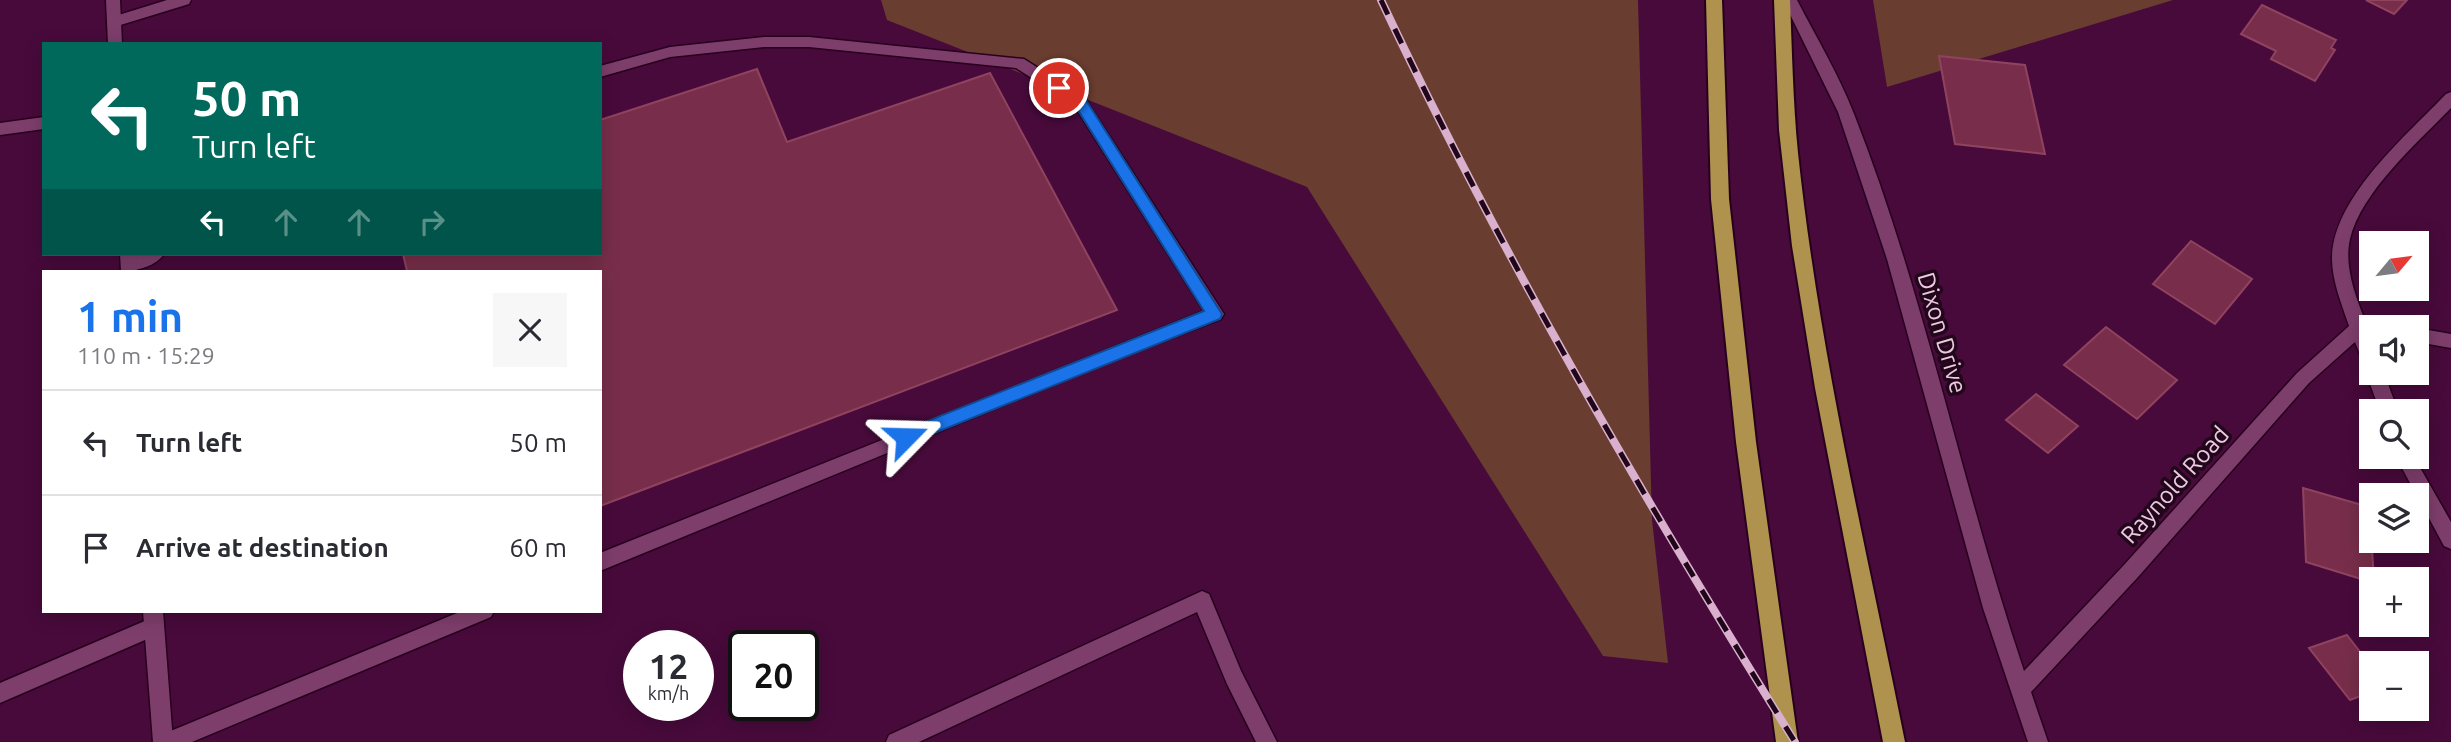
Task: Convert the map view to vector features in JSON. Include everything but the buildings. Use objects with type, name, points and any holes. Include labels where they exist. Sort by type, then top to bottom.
[{"type":"highway","points":[[1714,0],[1720,199],[1746,442],[1787,742]]},
{"type":"highway","points":[[1782,0],[1792,174],[1813,322],[1894,742]]},
{"type":"street","points":[[113,0],[115,42]]},
{"type":"street","points":[[114,22],[184,0]]},
{"type":"street","name":"Dixon Drive","points":[[1790,0],[1846,112],[1895,259],[1993,608],[2038,742]]},
{"type":"street","points":[[602,71],[670,51],[764,42],[809,42],[1019,63],[1079,101],[1214,314],[602,561]]},
{"type":"street","points":[[2361,315],[2339,257],[2346,224],[2362,196],[2451,97]]},
{"type":"street","points":[[0,129],[42,123]]},
{"type":"street","points":[[129,264],[151,256]]},
{"type":"street","name":"Raynold Road","points":[[2020,690],[2131,571],[2303,378],[2359,334]]},
{"type":"street","points":[[2429,337],[2451,341]]},
{"type":"street","points":[[2412,469],[2451,540]]},
{"type":"street","points":[[896,742],[1202,600],[1234,677],[1267,742]]},
{"type":"street","points":[[0,693],[153,619],[166,742],[479,613]]},
{"type":"shaded area","points":[[881,0],[1638,0],[1652,520],[1668,663],[1603,656],[1307,187],[887,20]]},
{"type":"shaded area","points":[[1873,0],[2173,0],[1887,87]]},
{"type":"railway","points":[[1381,0],[1427,96],[1577,377],[1684,561],[1795,742]]},
{"type":"route","points":[[906,437],[1214,314],[1079,101],[1059,88]]}]
